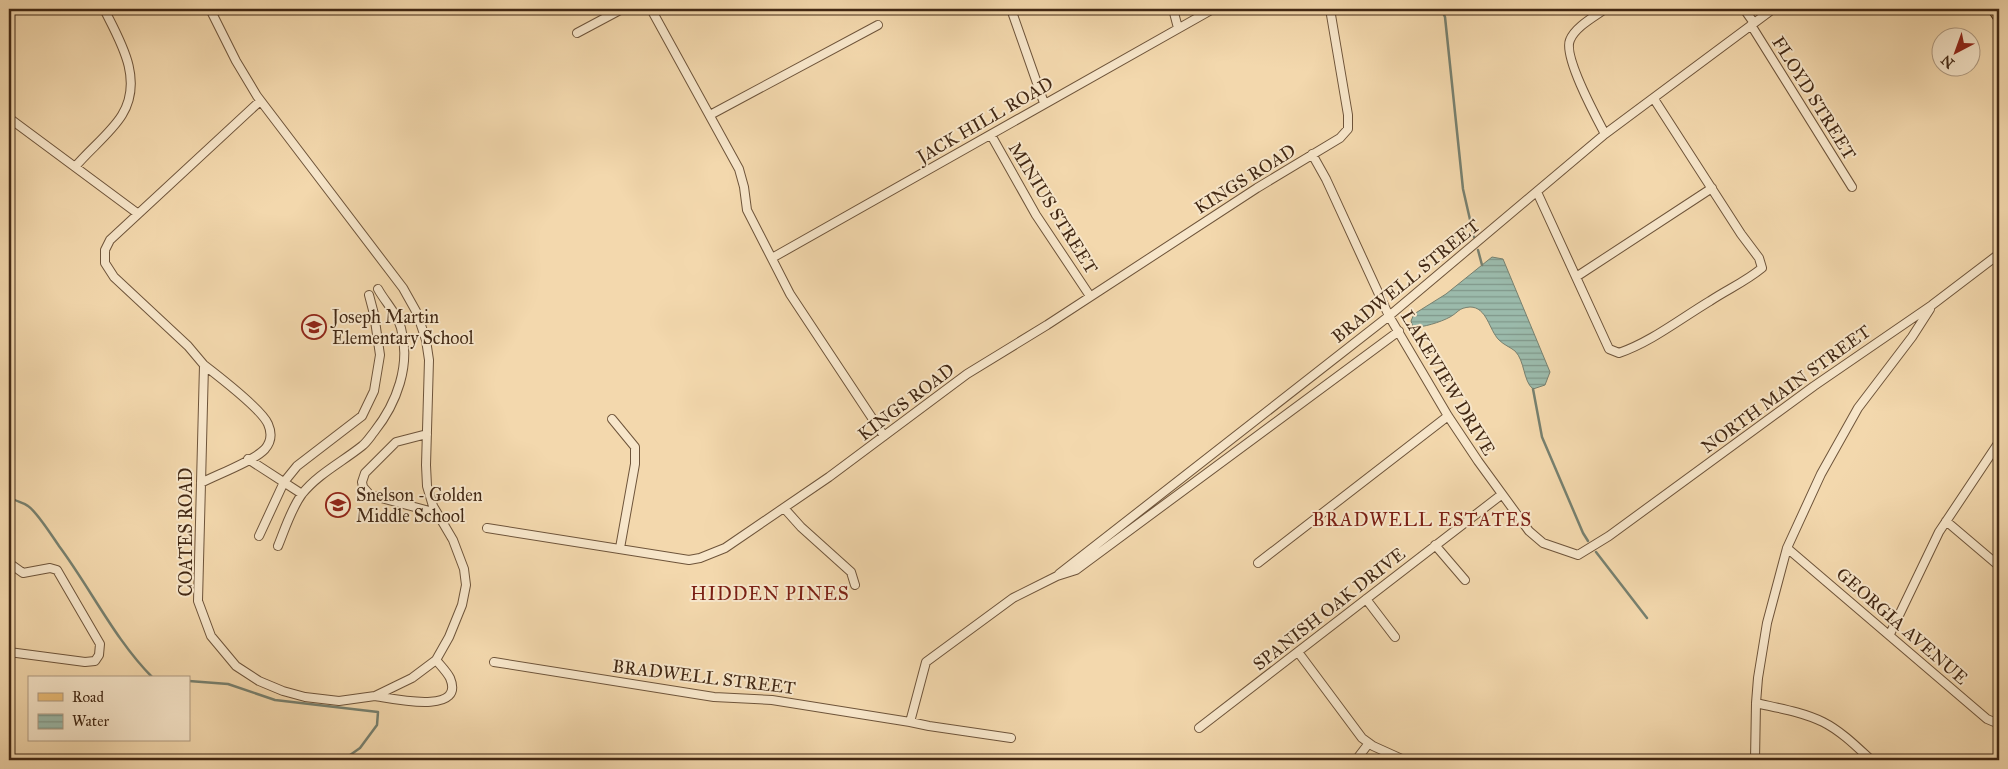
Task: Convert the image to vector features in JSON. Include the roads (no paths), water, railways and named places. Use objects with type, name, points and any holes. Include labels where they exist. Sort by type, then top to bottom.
[{"type":"street","points":[[75,167],[109,131],[122,114],[129,100],[131,84],[130,66],[104,9]]},
{"type":"street","name":"COATES ROAD","points":[[204,365],[198,601],[211,636],[236,666],[259,681],[283,691],[305,696],[339,701],[375,696],[412,678],[436,660],[449,637],[462,605],[466,585],[464,569],[453,540],[433,506],[427,486],[428,360],[426,340],[417,313],[403,288],[260,101],[236,61],[210,9]]},
{"type":"street","points":[[577,33],[622,9]]},
{"type":"street","points":[[651,9],[739,169],[747,210],[790,294],[884,436]]},
{"type":"street","points":[[1011,9],[1044,103]]},
{"type":"street","points":[[1173,9],[1178,28]]},
{"type":"street","name":"JACK HILL ROAD","points":[[772,258],[1213,9]]},
{"type":"street","name":"KINGS ROAD","points":[[487,528],[689,560],[700,558],[725,548],[784,508],[967,374],[1340,138],[1348,129],[1348,115],[1330,9]]},
{"type":"street","points":[[1605,9],[1570,38],[1568,47],[1574,68],[1605,134]]},
{"type":"street","name":"FLOYD STREET","points":[[1744,9],[1852,187]]},
{"type":"street","name":"BRADWELL STREET","points":[[1057,576],[1390,316],[1605,134],[1773,9]]},
{"type":"street","points":[[710,115],[878,25]]},
{"type":"street","points":[[1537,192],[1609,349],[1619,353],[1635,348],[1713,298],[1746,281],[1762,268],[1759,258],[1741,234],[1654,99]]},
{"type":"street","points":[[201,483],[259,454],[269,442],[271,433],[267,421],[224,380],[204,365],[188,346],[114,277],[105,263],[104,250],[110,240],[137,213],[260,101]]},
{"type":"street","points":[[9,118],[137,213]]},
{"type":"street","name":"MINIUS STREET","points":[[990,136],[1036,215],[1090,296]]},
{"type":"street","name":"LAKEVIEW DRIVE","points":[[1312,154],[1326,179],[1390,316],[1448,416],[1501,495],[1528,531],[1543,543],[1578,555],[1589,548]]},
{"type":"street","points":[[1576,277],[1712,188]]},
{"type":"street","name":"NORTH MAIN STREET","points":[[1589,548],[1609,536],[1814,386],[1932,305],[1999,254]]},
{"type":"street","points":[[278,546],[302,494],[315,481],[364,445],[388,411],[397,392],[405,359],[401,328],[390,306],[378,289]]},
{"type":"street","points":[[259,536],[284,482],[297,466],[362,416],[374,391],[380,355],[374,314],[369,296]]},
{"type":"street","points":[[1755,760],[1756,703],[1767,623],[1787,548],[1820,474],[1858,408],[1912,337],[1932,305]]},
{"type":"street","name":"BRADWELL STREET","points":[[910,722],[926,662],[998,608],[1034,587],[1057,576],[1076,570],[1399,331]]},
{"type":"street","points":[[1258,563],[1448,416]]},
{"type":"street","points":[[612,419],[635,447],[635,464],[620,548]]},
{"type":"street","points":[[426,434],[396,442],[365,473],[362,482],[365,492],[370,495],[437,514]]},
{"type":"street","points":[[1890,634],[1946,520],[1999,442]]},
{"type":"street","points":[[248,459],[302,494]]},
{"type":"street","name":"SPANISH OAK DRIVE","points":[[1199,728],[1501,495]]},
{"type":"street","points":[[784,508],[793,519],[851,572],[855,585]]},
{"type":"street","points":[[1946,520],[1999,566]]},
{"type":"street","points":[[1435,545],[1465,580]]},
{"type":"street","name":"GEORGIA AVENUE","points":[[1787,548],[1890,634],[1987,719],[1999,724]]},
{"type":"street","points":[[9,652],[85,662],[95,661],[99,655],[100,644],[57,570],[50,568],[23,573],[10,565]]},
{"type":"street","points":[[1366,600],[1395,637]]},
{"type":"street","points":[[1298,652],[1362,738],[1404,760]]},
{"type":"street","points":[[375,696],[416,702],[436,702],[444,699],[450,693],[452,686],[450,676],[436,660]]},
{"type":"street","name":"BRADWELL STREET","points":[[494,662],[714,697],[772,700],[1011,738]]},
{"type":"street","points":[[1756,703],[1823,722],[1847,737],[1872,760]]},
{"type":"street","points":[[1356,760],[1369,743]]},
{"type":"water","points":[[1492,257],[1503,259],[1550,372],[1545,385],[1533,389],[1527,381],[1518,355],[1499,340],[1484,315],[1476,308],[1463,308],[1442,321],[1426,326],[1413,327],[1411,321],[1414,314],[1446,294]]},
{"type":"waterway","points":[[1441,9],[1445,17],[1463,189],[1474,237]]},
{"type":"waterway","points":[[1478,250],[1482,265]]},
{"type":"waterway","points":[[1533,389],[1542,437],[1588,541]]},
{"type":"waterway","points":[[9,495],[32,509],[40,519],[71,562],[115,631],[151,676]]},
{"type":"waterway","points":[[1596,552],[1647,618]]},
{"type":"waterway","points":[[190,681],[228,684],[275,700],[378,712],[377,725],[360,748],[343,760]]},
{"type":"place","name":"Joseph Martin Elementary School","points":[[314,327]]},
{"type":"place","name":"Snelson - Golden Middle School","points":[[338,505]]},
{"type":"district","name":"BRADWELL ESTATES","points":[[1422,519]]},
{"type":"district","name":"HIDDEN PINES","points":[[770,593]]}]
